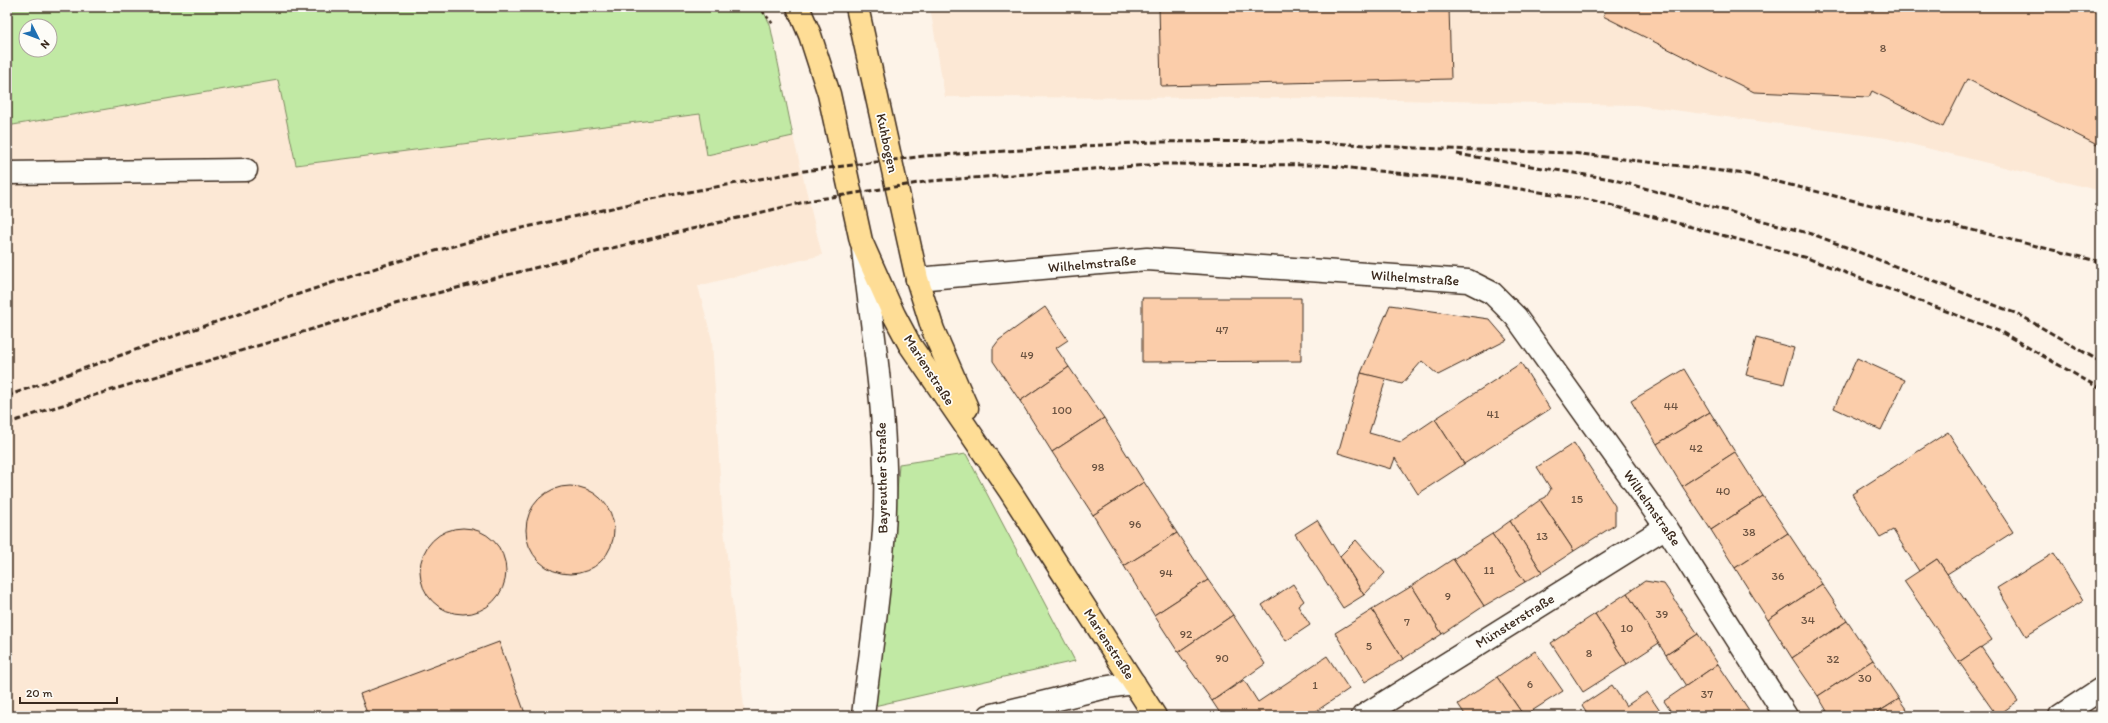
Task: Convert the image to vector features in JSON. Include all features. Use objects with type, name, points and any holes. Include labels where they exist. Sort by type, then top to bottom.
[{"type":"main road","points":[[798,7],[810,35],[829,94],[861,241]]},
{"type":"main road","name":"Kuhbogen","points":[[857,7],[917,279]]},
{"type":"main road","name":"Marienstraße","points":[[861,241],[879,284],[910,345],[1010,491],[1155,716]]},
{"type":"main road","name":"Marienstraße","points":[[917,279],[933,330],[959,394],[1010,491]]},
{"type":"street","points":[[7,173],[246,170]]},
{"type":"street","name":"Bayreuther Straße","points":[[861,241],[880,390],[884,463],[884,530],[863,716]]},
{"type":"street","name":"Wilhelmstraße","points":[[917,279],[1147,259],[1468,281],[1492,292],[1516,317],[1666,527],[1786,716]]},
{"type":"street","name":"Münsterstraße","points":[[1363,716],[1666,527]]},
{"type":"street","points":[[989,716],[1102,688],[1134,683]]},
{"type":"street","points":[[2060,716],[2101,689]]},
{"type":"shaded area","points":[[930,7],[2101,7],[2101,191],[1886,138],[1636,105],[1299,98],[945,97]]},
{"type":"shaded area","points":[[279,80],[297,165],[701,113],[707,155],[793,136],[822,255],[698,286],[712,340],[722,511],[745,716],[7,716],[7,126]]},
{"type":"green space","points":[[7,7],[761,7],[770,24],[793,136],[707,155],[700,114],[296,165],[278,80],[7,126]]},
{"type":"green space","points":[[966,454],[1075,661],[874,706],[891,580],[899,464]]},
{"type":"building","points":[[1159,7],[1449,7],[1451,79],[1161,86]]},
{"type":"building","points":[[1608,7],[2101,7],[2101,147],[1967,79],[1943,127],[1872,91],[1869,97],[1754,92],[1603,16]]},
{"type":"building","points":[[1142,298],[1301,298],[1301,361],[1142,362]]},
{"type":"building","points":[[1390,305],[1489,319],[1507,340],[1438,375],[1422,361],[1402,384],[1361,373]]},
{"type":"building","points":[[1045,307],[1068,340],[1056,348],[1069,367],[1020,401],[993,361],[993,348],[999,340]]},
{"type":"building","points":[[1756,338],[1794,348],[1784,384],[1746,375]]},
{"type":"building","points":[[1857,358],[1905,380],[1881,430],[1834,408]]},
{"type":"building","points":[[1521,363],[1550,409],[1464,464],[1435,419]]},
{"type":"building","points":[[1069,367],[1104,418],[1052,452],[1020,401]]},
{"type":"building","points":[[1684,369],[1710,412],[1657,444],[1631,401]]},
{"type":"building","points":[[1361,373],[1386,379],[1369,433],[1401,442],[1435,419],[1464,464],[1418,494],[1395,458],[1391,469],[1338,453]]},
{"type":"building","points":[[1710,412],[1735,452],[1682,486],[1657,444]]},
{"type":"building","points":[[1104,418],[1144,482],[1093,515],[1052,452]]},
{"type":"building","points":[[1948,432],[2013,532],[1947,574],[1937,559],[1919,571],[1893,530],[1880,537],[1852,494]]},
{"type":"building","points":[[1574,443],[1615,506],[1615,525],[1574,551],[1540,500],[1546,497],[1551,489],[1537,467]]},
{"type":"building","points":[[1735,452],[1763,496],[1711,530],[1682,486]]},
{"type":"building","points":[[1144,482],[1177,533],[1124,566],[1093,515]]},
{"type":"building","points":[[570,486],[587,489],[601,499],[611,513],[614,530],[611,547],[601,561],[587,571],[570,574],[553,571],[539,561],[529,547],[526,530],[529,513],[539,499],[553,489]]},
{"type":"building","points":[[1763,496],[1788,533],[1735,568],[1711,530]]},
{"type":"building","points":[[1540,500],[1574,551],[1542,572],[1510,521]]},
{"type":"building","points":[[1317,520],[1364,595],[1343,608],[1295,534]]},
{"type":"building","points":[[1510,521],[1542,572],[1525,582],[1492,534]]},
{"type":"building","points":[[463,528],[480,531],[494,540],[503,554],[506,571],[503,588],[494,602],[480,611],[463,614],[446,611],[432,602],[423,588],[420,571],[423,554],[432,540],[446,531]]},
{"type":"building","points":[[1177,533],[1208,580],[1154,615],[1124,566]]},
{"type":"building","points":[[1788,533],[1822,584],[1768,620],[1735,568]]},
{"type":"building","points":[[1492,534],[1525,582],[1484,606],[1453,559]]},
{"type":"building","points":[[1356,540],[1385,573],[1364,595],[1340,556]]},
{"type":"building","points":[[2054,553],[2083,601],[2026,636],[1997,588]]},
{"type":"building","points":[[1453,559],[1484,606],[1442,634],[1412,586]]},
{"type":"building","points":[[1937,559],[1992,640],[1959,662],[1904,581]]},
{"type":"building","points":[[1208,580],[1233,615],[1178,652],[1154,615]]},
{"type":"building","points":[[1645,581],[1664,584],[1698,634],[1666,655],[1627,593]]},
{"type":"building","points":[[1293,584],[1304,601],[1298,606],[1310,625],[1286,641],[1262,605]]},
{"type":"building","points":[[1822,584],[1847,621],[1792,658],[1768,620]]},
{"type":"building","points":[[1412,586],[1442,634],[1403,659],[1372,610]]},
{"type":"building","points":[[1627,593],[1659,643],[1627,664],[1595,614]]},
{"type":"building","points":[[1372,610],[1403,659],[1365,682],[1335,633]]},
{"type":"building","points":[[1595,614],[1627,664],[1583,692],[1551,643]]},
{"type":"building","points":[[1233,615],[1265,664],[1212,701],[1178,652]]},
{"type":"building","points":[[1847,621],[1873,660],[1818,696],[1792,658]]},
{"type":"building","points":[[1698,634],[1718,664],[1686,686],[1666,655]]},
{"type":"building","points":[[499,642],[526,716],[368,716],[360,694]]},
{"type":"building","points":[[1981,647],[2018,701],[1997,716],[1959,662]]},
{"type":"building","points":[[1535,651],[1563,691],[1524,716],[1497,677]]},
{"type":"building","points":[[1327,656],[1349,689],[1309,716],[1222,716],[1212,701],[1244,680],[1258,702]]},
{"type":"building","points":[[1873,660],[1899,699],[1872,716],[1830,716],[1818,696]]},
{"type":"building","points":[[1718,664],[1753,716],[1674,716],[1664,701]]},
{"type":"building","points":[[1497,677],[1524,716],[1466,716],[1458,704]]},
{"type":"building","points":[[1612,685],[1626,706],[1647,692],[1662,714],[1659,716],[1589,716],[1582,705]]},
{"type":"building","points":[[1899,699],[1911,716],[1872,716],[1874,715]]},
{"type":"building","points":[[1443,712],[1445,716],[1437,716]]},
{"type":"railway","points":[[7,396],[180,334],[385,265],[504,232],[666,196],[804,171],[925,156],[1151,142],[1299,141],[1415,148],[1573,153],[1746,174],[2101,262]]},
{"type":"railway","points":[[1457,154],[1611,179],[1815,235],[2020,315],[2101,362]]},
{"type":"railway","points":[[7,424],[46,410],[395,304],[604,250],[813,200],[931,181],[1162,164],[1322,165],[1462,180],[1591,200],[1807,258],[2001,332],[2101,389]]}]
